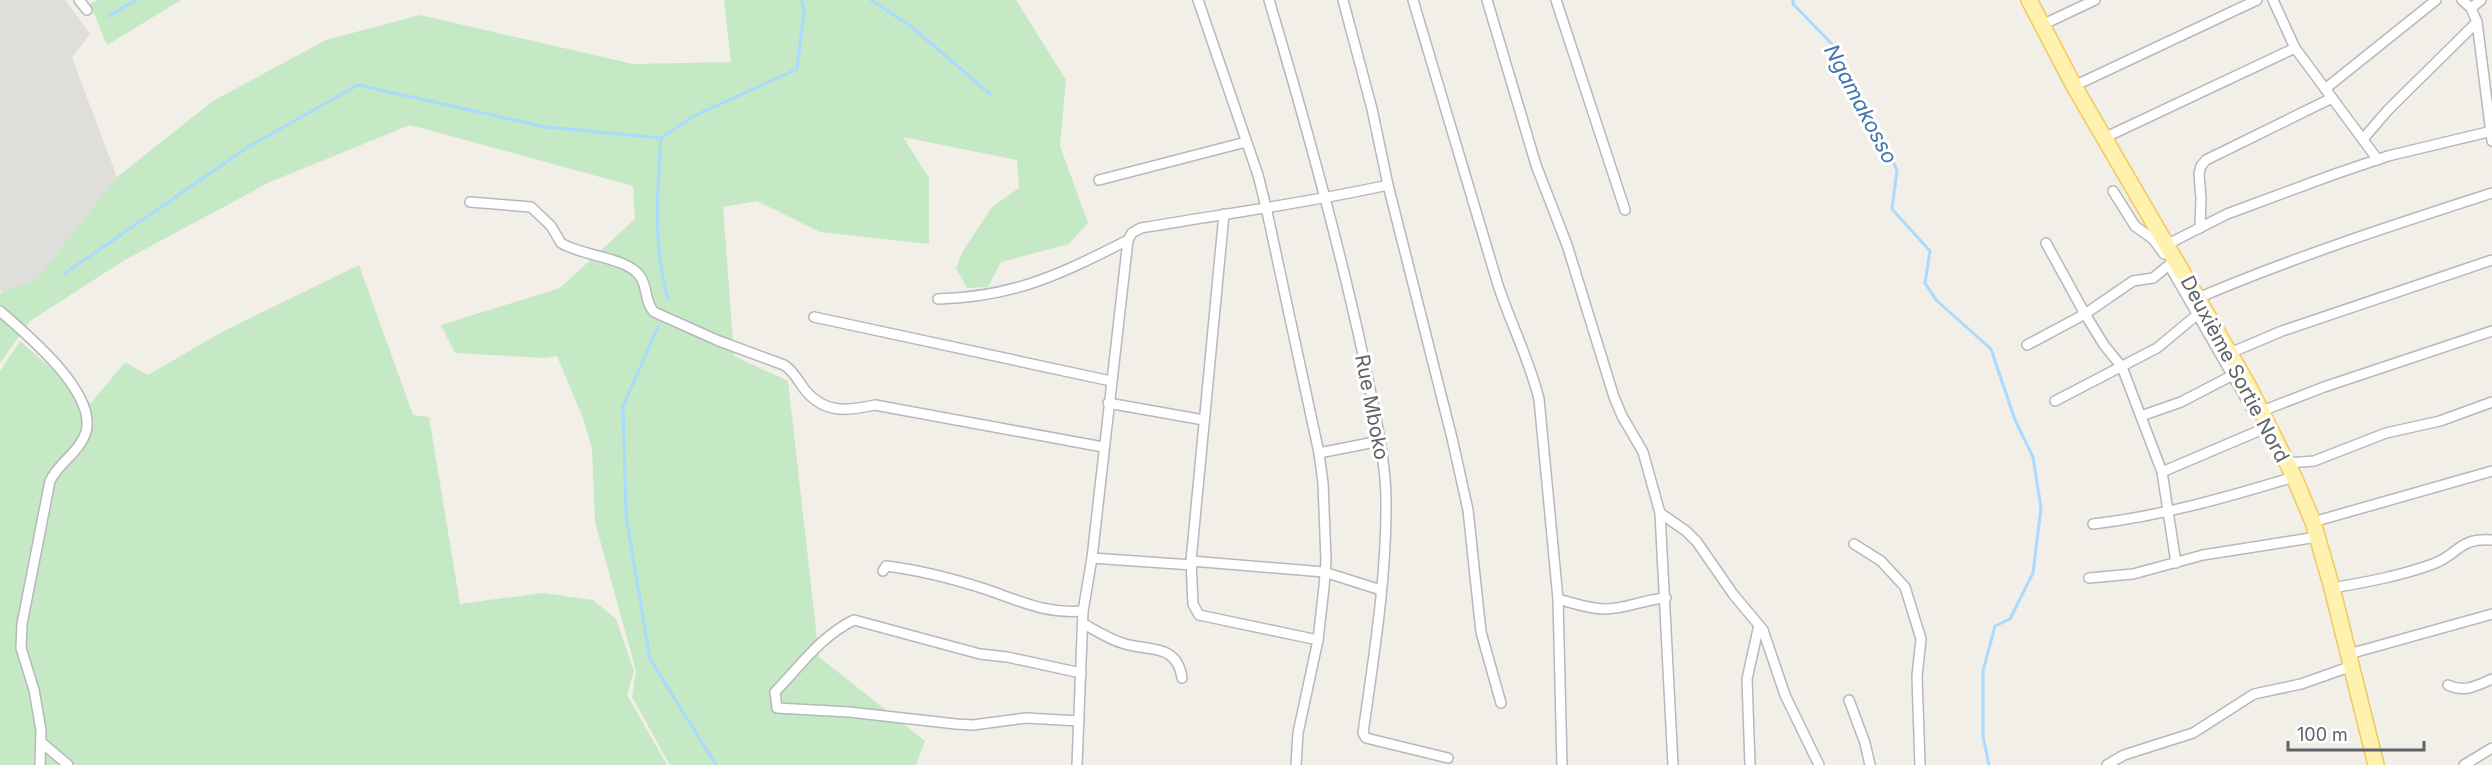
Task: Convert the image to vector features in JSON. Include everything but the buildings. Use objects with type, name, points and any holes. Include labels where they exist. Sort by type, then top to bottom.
[{"type":"main road","name":"Deuxième Sortie Nord","points":[[2029,0],[2074,86],[2230,353],[2262,411],[2290,470],[2315,529],[2376,765]]},
{"type":"street","points":[[79,0],[87,10]]},
{"type":"street","points":[[1198,0],[1266,207],[1319,453],[1324,499],[1324,572],[1318,640],[1299,733],[1296,765]]},
{"type":"street","name":"Rue Mboko","points":[[1269,0],[1325,199],[1357,327],[1380,441],[1386,496],[1381,590],[1364,736],[1448,758]]},
{"type":"street","points":[[1343,0],[1372,109],[1388,185],[1465,500],[1481,632],[1501,703]]},
{"type":"street","points":[[1413,0],[1498,285],[1510,320],[1522,345],[1539,399],[1558,599],[1562,765]]},
{"type":"street","points":[[1487,0],[1536,165],[1567,245],[1614,397],[1643,452],[1660,513],[1673,765]]},
{"type":"street","points":[[1556,0],[1625,210]]},
{"type":"street","points":[[2042,25],[2095,0]]},
{"type":"street","points":[[2074,86],[2256,0]]},
{"type":"street","points":[[2273,0],[2295,48],[2378,159]]},
{"type":"street","points":[[2325,89],[2436,0]]},
{"type":"street","points":[[2168,244],[2227,214],[2378,159],[2491,134],[2487,61],[2477,22],[2471,8],[2462,0]]},
{"type":"street","points":[[2471,8],[2481,0]]},
{"type":"street","points":[[2363,139],[2388,110],[2477,22]]},
{"type":"street","points":[[2104,138],[2295,48]]},
{"type":"street","points":[[2199,228],[2201,198],[2199,174],[2200,166],[2206,160],[2331,98]]},
{"type":"street","points":[[1099,180],[1246,142]]},
{"type":"street","points":[[1077,765],[1083,611],[1092,558],[1128,240],[1132,233],[1141,228],[1325,199],[1388,185]]},
{"type":"street","points":[[2113,191],[2135,226],[2153,239],[2163,251],[2263,429],[2276,440]]},
{"type":"street","points":[[2198,298],[2253,274],[2391,225],[2492,194]]},
{"type":"street","points":[[470,202],[531,207],[551,226],[561,243],[627,267],[640,276],[648,305],[654,312],[719,341],[784,365],[791,369],[806,391],[825,407],[850,411],[875,405],[1103,447]]},
{"type":"street","points":[[1224,214],[1191,563],[1193,604],[1199,615],[1318,640]]},
{"type":"street","points":[[938,299],[974,297],[1031,285],[1051,278],[1128,240]]},
{"type":"street","points":[[2046,243],[2085,314],[2121,367],[2141,416],[2163,472],[2176,563]]},
{"type":"street","points":[[2230,353],[2282,331],[2492,260]]},
{"type":"street","points":[[2027,345],[2085,314],[2133,281],[2153,279],[2169,265]]},
{"type":"street","points":[[0,311],[47,352],[63,371],[84,407],[87,419],[87,431],[81,444],[54,473],[50,481],[24,606],[21,648],[34,690],[41,730],[40,765]]},
{"type":"street","points":[[2055,400],[2157,348],[2198,314]]},
{"type":"street","points":[[814,317],[1111,381]]},
{"type":"street","points":[[2262,411],[2324,387],[2492,331]]},
{"type":"street","points":[[2141,416],[2181,402],[2233,375]]},
{"type":"street","points":[[2093,524],[2168,511],[2290,470],[2386,434],[2440,421],[2492,402]]},
{"type":"street","points":[[1108,403],[1204,420]]},
{"type":"street","points":[[2163,472],[2263,429]]},
{"type":"street","points":[[1319,453],[1380,441]]},
{"type":"street","points":[[2089,578],[2133,574],[2315,529],[2492,471]]},
{"type":"street","points":[[1660,513],[1686,531],[1697,542],[1733,594],[1759,625],[1769,643],[1785,694],[1819,765]]},
{"type":"street","points":[[2332,588],[2384,579],[2447,558],[2464,543],[2492,540]]},
{"type":"street","points":[[1854,544],[1881,561],[1905,586],[1921,639],[1917,676],[1920,765]]},
{"type":"street","points":[[1092,558],[1324,572],[1381,590]]},
{"type":"street","points":[[883,572],[886,566],[903,568],[977,586],[1045,610],[1083,611]]},
{"type":"street","points":[[1558,599],[1591,608],[1606,609],[1649,599],[1666,598]]},
{"type":"street","points":[[2107,765],[2124,755],[2193,733],[2254,694],[2301,684],[2350,660],[2492,614]]},
{"type":"street","points":[[1079,721],[1026,718],[973,725],[849,712],[777,708],[776,692],[836,628],[854,620],[980,654],[1007,657],[1081,673]]},
{"type":"street","points":[[1084,624],[1124,644],[1152,648],[1168,654],[1181,667],[1182,678]]},
{"type":"street","points":[[1750,765],[1747,679],[1759,625]]},
{"type":"street","points":[[2448,685],[2458,690],[2492,679]]},
{"type":"street","points":[[1849,700],[1870,765]]},
{"type":"street","points":[[41,742],[68,765]]},
{"type":"street","points":[[2464,765],[2492,748]]},
{"type":"shaded area","points":[[0,0],[65,0],[90,34],[72,58],[117,177],[35,281],[4,292],[0,290]]},
{"type":"green space","points":[[98,0],[181,0],[107,45],[90,4]]},
{"type":"green space","points":[[724,0],[1016,0],[1066,80],[1060,146],[1088,223],[1069,244],[1001,262],[988,287],[967,288],[956,268],[963,251],[992,207],[1019,188],[1017,160],[903,137],[929,178],[929,244],[820,232],[757,201],[723,207],[734,356],[788,381],[819,657],[925,741],[916,765],[670,765],[632,697],[636,671],[595,522],[592,448],[583,418],[557,356],[546,358],[455,353],[441,325],[560,288],[635,219],[633,186],[410,125],[270,182],[123,261],[30,321],[0,363],[0,293],[35,281],[117,177],[213,101],[326,40],[420,15],[633,64],[731,62]]},
{"type":"green space","points":[[359,265],[413,415],[429,417],[460,604],[543,593],[593,600],[616,619],[634,671],[627,695],[667,765],[0,765],[0,371],[20,341],[91,403],[125,362],[148,375],[222,332]]},
{"type":"waterway","points":[[109,16],[136,0]]},
{"type":"waterway","points":[[668,299],[658,239],[661,138],[694,116],[797,69],[804,11],[802,0]]},
{"type":"waterway","points":[[871,0],[912,27],[990,94]]},
{"type":"waterway","name":"Ngamakosso","points":[[1793,0],[1793,4],[1833,45],[1844,74],[1865,102],[1897,170],[1892,209],[1930,251],[1925,283],[1936,300],[1991,349],[2015,420],[2033,457],[2041,508],[2033,573],[2010,619],[1995,626],[1983,671],[1983,736],[1989,765]]},
{"type":"waterway","points":[[64,274],[248,147],[358,85],[546,127],[661,138]]},
{"type":"waterway","points":[[658,327],[623,406],[626,515],[650,659],[716,765]]}]
